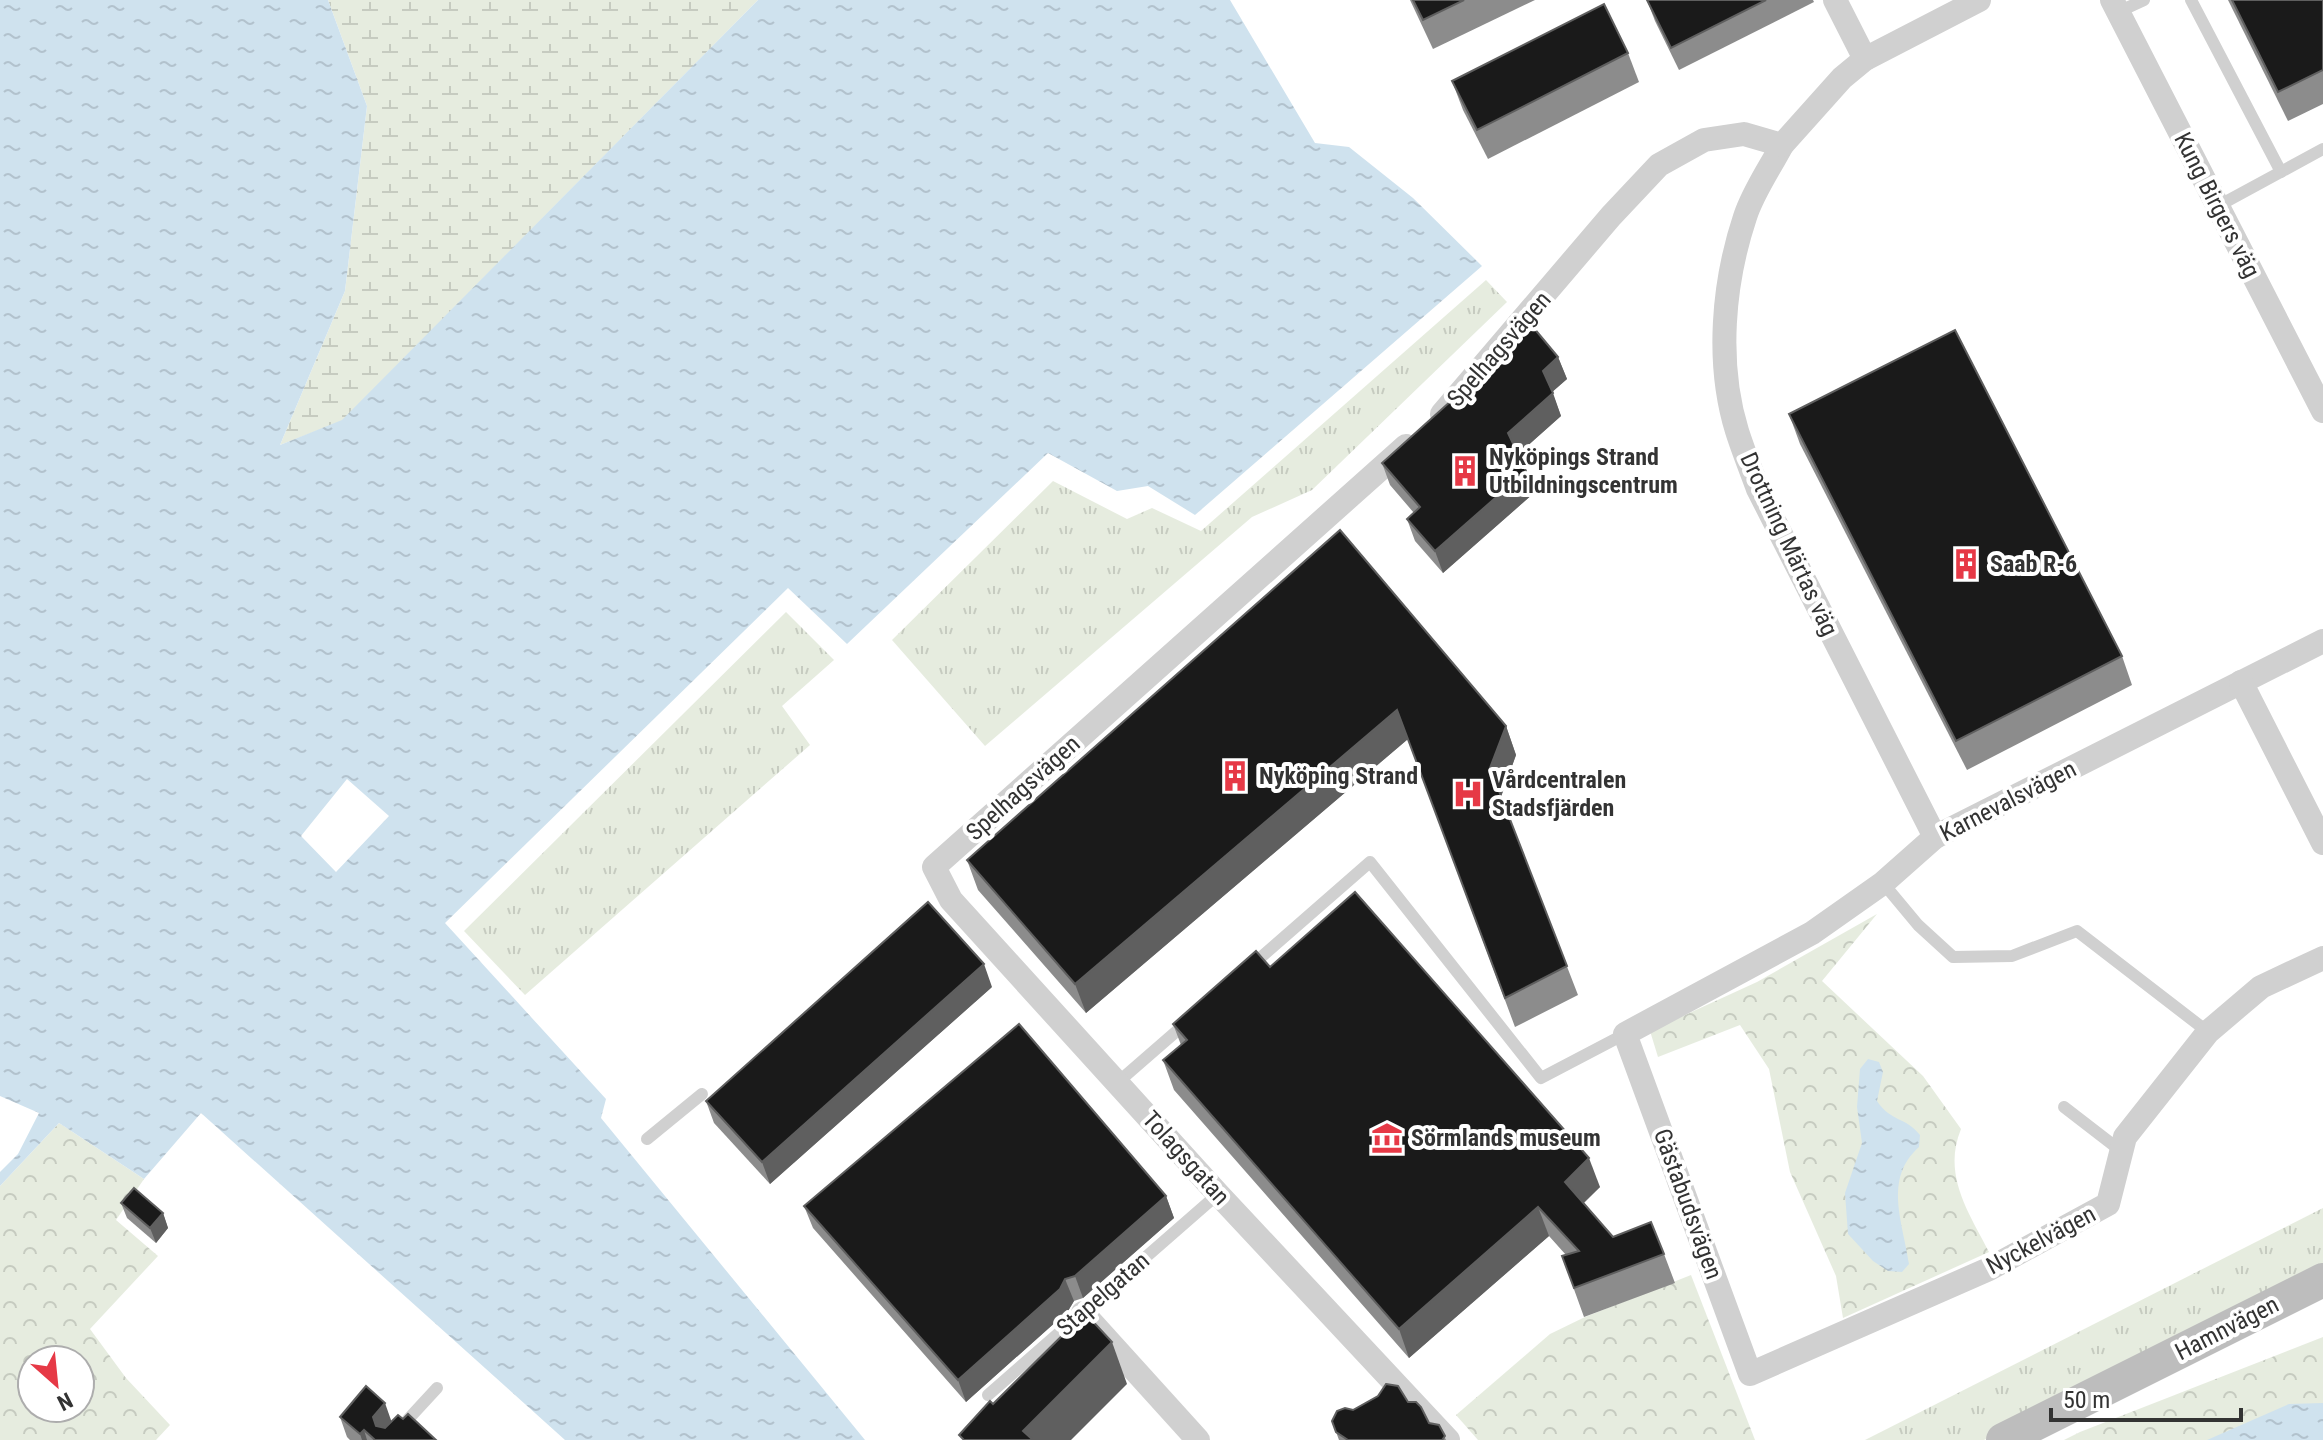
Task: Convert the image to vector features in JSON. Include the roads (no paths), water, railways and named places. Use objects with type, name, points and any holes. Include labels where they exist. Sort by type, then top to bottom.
[{"type":"main road","name":"Hamnvägen","points":[[2003,1440],[2323,1280]]},
{"type":"main road","name":"Hamnvägen","points":[[2034,1440],[2261,1329],[2323,1305]]},
{"type":"street","points":[[1835,0],[1865,59]]},
{"type":"street","points":[[1782,145],[1842,78],[1865,59],[1979,0]]},
{"type":"street","name":"Kung Birgers väg","points":[[2115,6],[2323,411]]},
{"type":"street","name":"Spelhagsvägen","points":[[934,867],[1444,412],[1611,216],[1659,165],[1704,140],[1744,134],[1782,145]]},
{"type":"street","name":"Drottning Märtas väg","points":[[1782,145],[1745,215],[1732,271],[1724,333],[1728,388],[1736,429],[1758,489],[1935,837]]},
{"type":"street","name":"Karnevalsvägen","points":[[1625,1034],[1812,933],[1883,883],[1935,837],[2323,641]]},
{"type":"street","points":[[2241,682],[2323,843]]},
{"type":"street","name":"Tolagsgatan","points":[[934,867],[951,900],[1218,1194],[1448,1440]]},
{"type":"street","name":"Nyckelvägen","points":[[1750,1374],[1989,1269],[2108,1204],[2125,1137],[2208,1032],[2261,987],[2323,958]]},
{"type":"street","name":"Gästabudsvägen","points":[[1625,1034],[1750,1374]]},
{"type":"street","points":[[1083,1313],[1198,1440]]},
{"type":"street","points":[[1388,1419],[1409,1398]]},
{"type":"lane","points":[[2115,6],[2144,0]]},
{"type":"lane","points":[[2191,0],[2281,172]]},
{"type":"lane","points":[[2218,206],[2323,149]]},
{"type":"lane","points":[[1237,978],[1370,862],[1541,1078],[1625,1034]]},
{"type":"lane","points":[[1883,883],[1918,925],[1953,957],[2012,956],[2077,931],[2208,1032]]},
{"type":"lane","points":[[1117,1083],[1201,1009]]},
{"type":"lane","points":[[647,1139],[702,1094]]},
{"type":"lane","points":[[2064,1107],[2121,1151]]},
{"type":"lane","name":"Stapelgatan","points":[[988,1395],[1218,1194]]},
{"type":"lane","points":[[389,1440],[437,1388]]},
{"type":"water","points":[[0,0],[328,0],[367,106],[345,291],[280,445],[342,420],[758,0],[1230,0],[1315,143],[1349,147],[1413,198],[1482,266],[1195,515],[1148,486],[1117,491],[1048,453],[847,644],[788,588],[445,923],[606,1099],[601,1118],[865,1440],[565,1440],[201,1113],[144,1179],[59,1123],[0,1186],[0,1172],[18,1154],[39,1113],[0,1096]],"holes":[[[347,779],[389,816],[336,872],[301,836]]]},
{"type":"water","points":[[1868,1059],[1879,1062],[1883,1072],[1877,1101],[1888,1113],[1920,1135],[1919,1147],[1908,1159],[1898,1187],[1909,1264],[1902,1272],[1888,1271],[1873,1261],[1848,1234],[1845,1193],[1862,1143],[1857,1107],[1860,1069]]},
{"type":"water","points":[[2323,1403],[2323,1440],[2207,1440],[2289,1404]]},
{"type":"place","name":"Nyköpings Strand Utbildningscentrum","points":[[1465,471]]},
{"type":"place","name":"Saab R-6","points":[[1966,564]]},
{"type":"place","name":"Nyköping Strand","points":[[1235,776]]},
{"type":"place","name":"Vårdcentralen Stadsfjärden","points":[[1468,794]]},
{"type":"place","name":"Sörmlands museum","points":[[1387,1138]]}]
